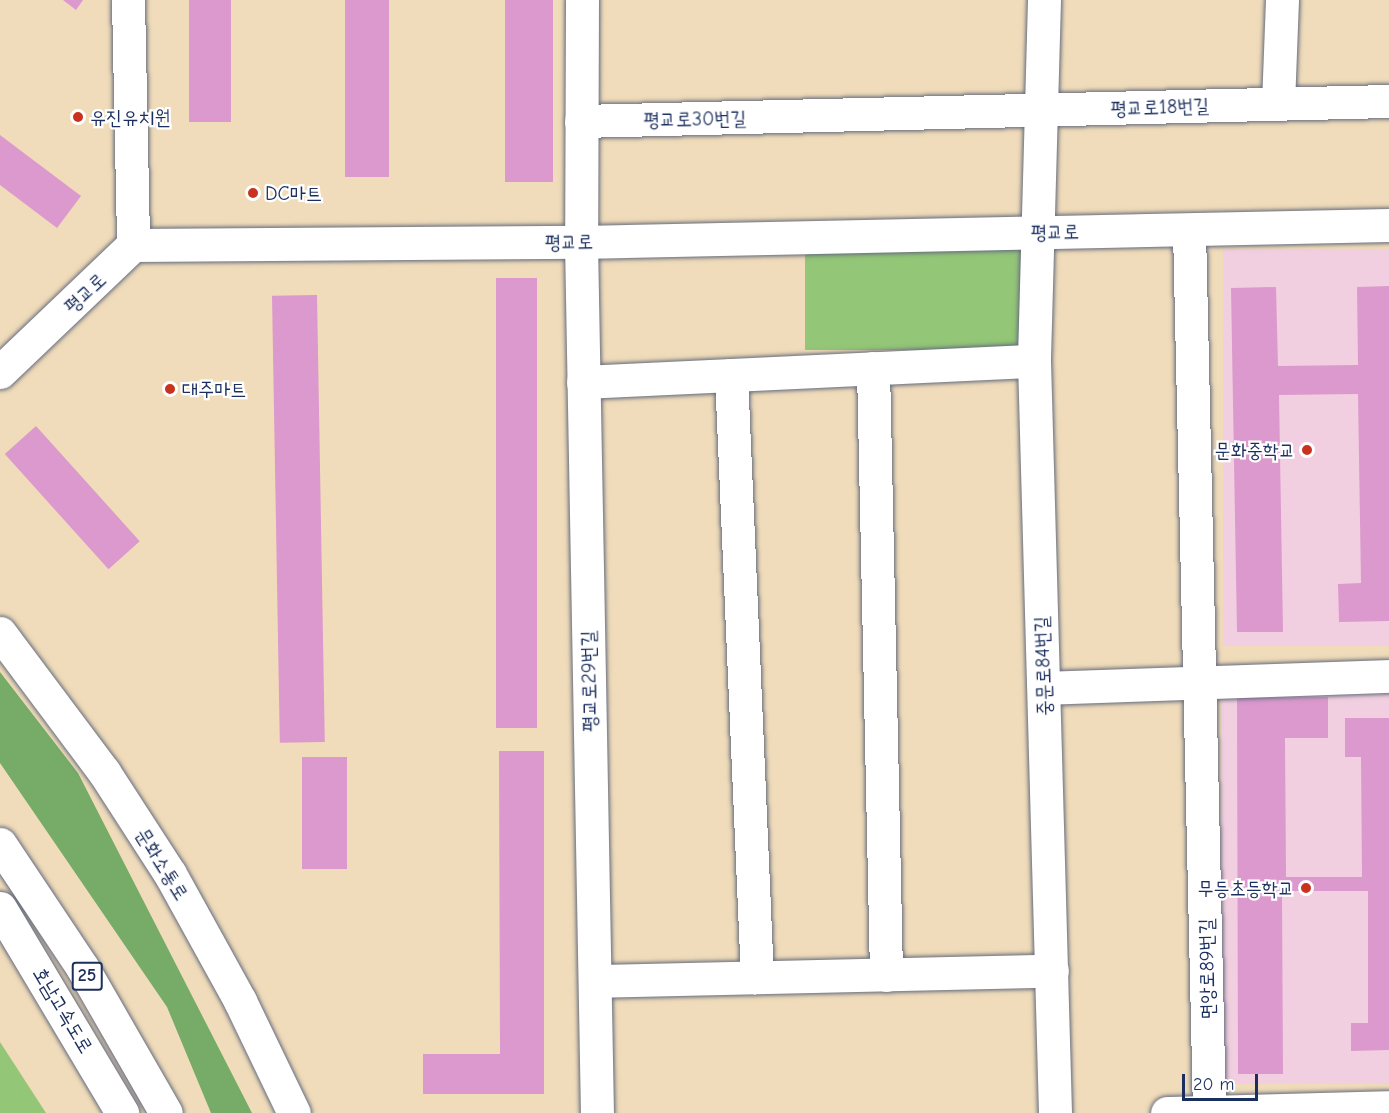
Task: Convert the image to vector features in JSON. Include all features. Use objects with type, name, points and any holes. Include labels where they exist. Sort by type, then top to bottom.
[{"type":"main road","points":[[128,0],[133,245]]},
{"type":"main road","points":[[581,242],[582,0]]},
{"type":"main road","points":[[1036,232],[1044,0]]},
{"type":"main road","points":[[1278,104],[1282,0]]},
{"type":"main road","name":"평교로18번길","points":[[810,116],[1389,101]]},
{"type":"main road","name":"평교로30번길","points":[[581,121],[810,116]]},
{"type":"main road","name":"평교로","points":[[0,372],[133,245],[581,242],[1389,225]]},
{"type":"main road","points":[[1188,231],[1202,683]]},
{"type":"main road","name":"중문로84번길","points":[[1036,232],[1034,362],[1055,1113]]},
{"type":"main road","name":"평교로29번길","points":[[581,242],[597,1113]]},
{"type":"main road","points":[[583,382],[1034,362]]},
{"type":"main road","points":[[873,368],[886,975]]},
{"type":"main road","points":[[731,375],[757,977]]},
{"type":"main road","name":"문화소통로","points":[[0,633],[104,772],[170,874],[240,1001],[294,1113]]},
{"type":"main road","points":[[1044,688],[1389,676]]},
{"type":"main road","name":"면앙로89번길","points":[[1202,683],[1209,1112]]},
{"type":"main road","name":"호남고속도로","points":[[0,844],[82,967],[166,1113]]},
{"type":"main road","name":"호남고속도로","points":[[0,908],[122,1113]]},
{"type":"main road","points":[[595,981],[1052,971]]},
{"type":"main road","points":[[1167,1113],[1389,1107]]},
{"type":"shaded area","name":"문화중학교","points":[[1223,249],[1389,249],[1389,646],[1223,646]]},
{"type":"shaded area","name":"무등초등학교","points":[[1222,690],[1389,690],[1389,1084],[1222,1084]]},
{"type":"green space","points":[[805,243],[1021,243],[1021,350],[805,350]]},
{"type":"green space","points":[[0,672],[78,773],[252,1113],[211,1113],[167,1007],[0,763]]},
{"type":"green space","points":[[0,1042],[46,1113],[0,1113]]},
{"type":"building","points":[[63,0],[83,0],[76,10]]},
{"type":"building","points":[[189,0],[231,0],[231,122],[189,122]]},
{"type":"building","points":[[345,0],[389,0],[389,177],[345,177]]},
{"type":"building","points":[[505,0],[553,0],[553,182],[505,182]]},
{"type":"building","points":[[0,135],[81,196],[57,228],[0,185]]},
{"type":"building","points":[[496,278],[537,278],[537,728],[496,728]]},
{"type":"building","points":[[1389,286],[1389,621],[1339,622],[1338,584],[1361,583],[1358,394],[1279,395],[1283,632],[1237,632],[1231,288],[1276,287],[1278,366],[1358,365],[1357,287]]},
{"type":"building","points":[[317,295],[325,742],[280,743],[272,296]]},
{"type":"building","points":[[36,426],[140,541],[109,569],[5,454]]},
{"type":"building","points":[[1328,697],[1328,738],[1285,738],[1286,877],[1362,877],[1361,757],[1345,757],[1345,718],[1389,718],[1389,1050],[1351,1051],[1351,1023],[1368,1023],[1368,891],[1282,891],[1283,1074],[1238,1074],[1237,698]]},
{"type":"building","points":[[499,751],[544,751],[544,1094],[423,1094],[423,1054],[500,1054]]},
{"type":"building","points":[[302,757],[347,757],[347,869],[302,869]]},
{"type":"place","name":"유진유치원","points":[[78,117]]},
{"type":"place","name":"DC마트","points":[[253,193]]},
{"type":"place","name":"대주마트","points":[[170,389]]},
{"type":"place","name":"문화중학교","points":[[1307,450]]},
{"type":"place","name":"무등초등학교","points":[[1306,888]]}]
